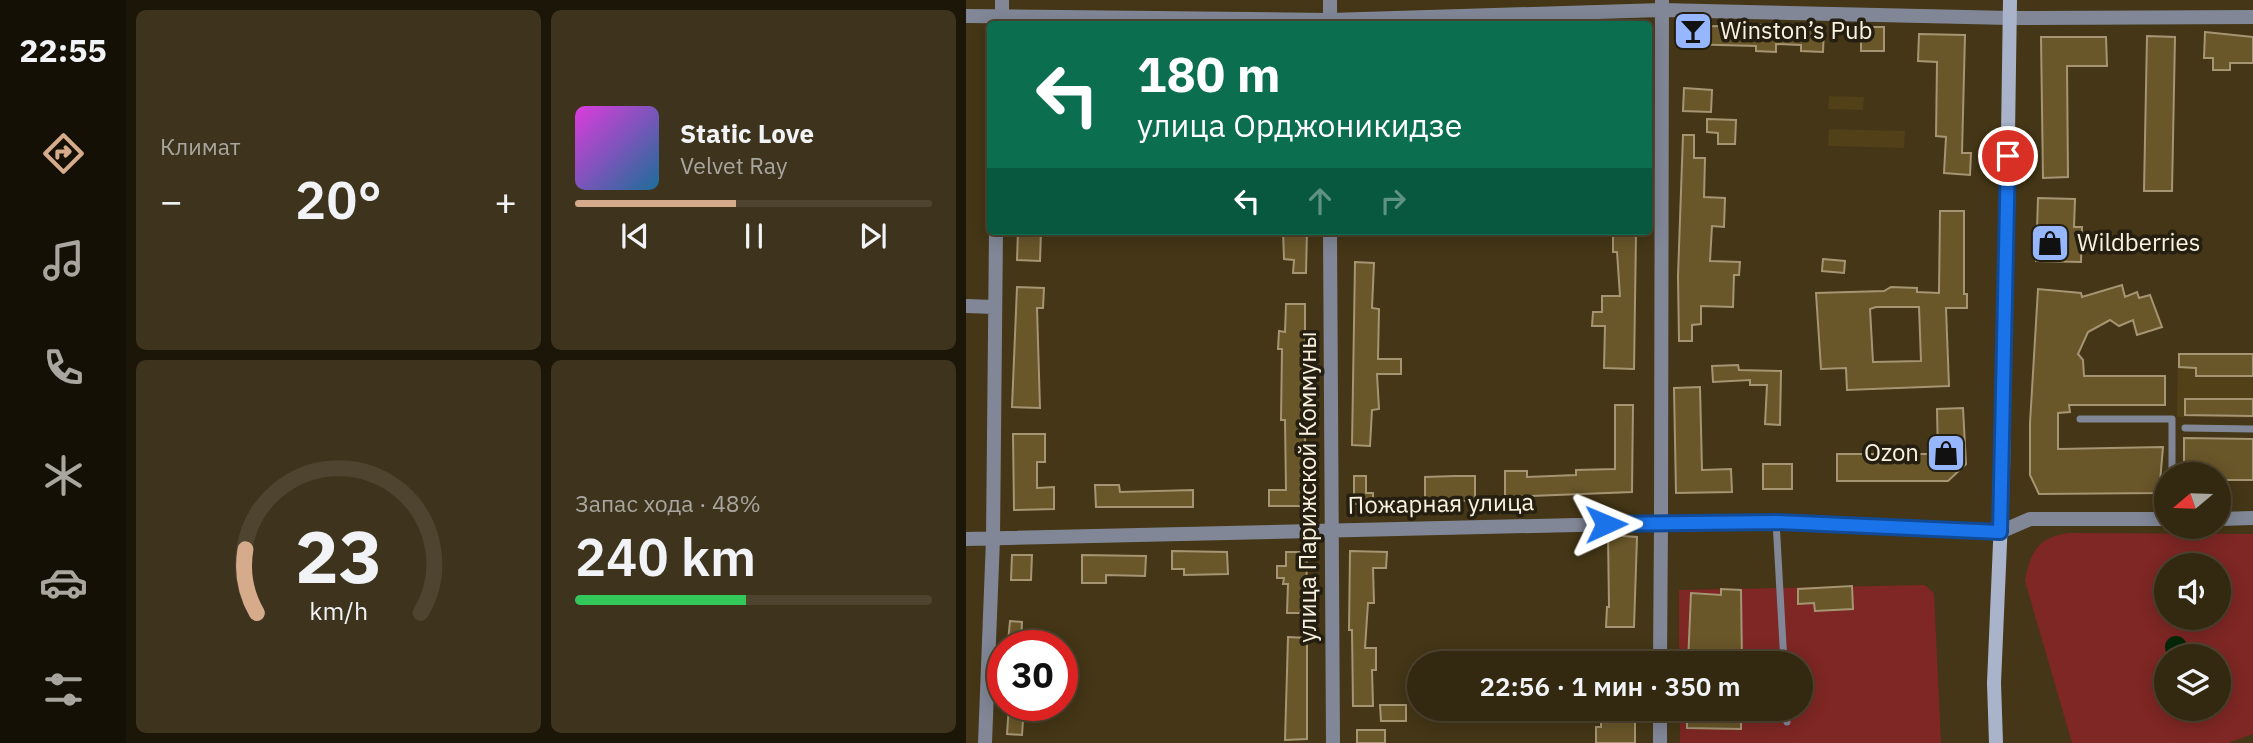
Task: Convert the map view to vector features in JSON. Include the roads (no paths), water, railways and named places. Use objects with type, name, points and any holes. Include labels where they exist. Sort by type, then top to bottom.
[{"type":"main road","points":[[1996,743],[1994,683],[2000,532],[2010,0]]},
{"type":"street","points":[[1002,0],[1002,20]]},
{"type":"street","points":[[1330,0],[1330,21]]},
{"type":"street","points":[[1350,21],[1662,5],[2010,19],[2253,17]]},
{"type":"street","points":[[1660,651],[1662,5]]},
{"type":"street","points":[[966,16],[1002,20],[1156,21]]},
{"type":"street","points":[[985,743],[993,539],[993,307],[996,235]]},
{"type":"street","name":"улица Парижской Коммуны","points":[[1330,235],[1329,528],[1333,743]]},
{"type":"street","points":[[966,306],[993,307]]},
{"type":"street","points":[[2231,519],[2253,518]]},
{"type":"street","points":[[2000,532],[2030,519],[2154,519]]},
{"type":"street","name":"Пожарная улица","points":[[966,539],[1329,528],[1776,522],[2000,532]]},
{"type":"street","points":[[1660,721],[1660,743]]},
{"type":"lane","points":[[2080,419],[2172,419],[2172,462]]},
{"type":"lane","points":[[2185,428],[2253,429]]},
{"type":"lane","points":[[1776,522],[1783,651]]},
{"type":"place","name":"Winston’s Pub","points":[[1693,31]]},
{"type":"place","name":"Wildberries","points":[[2050,243]]},
{"type":"place","name":"Ozon","points":[[1946,453]]}]
